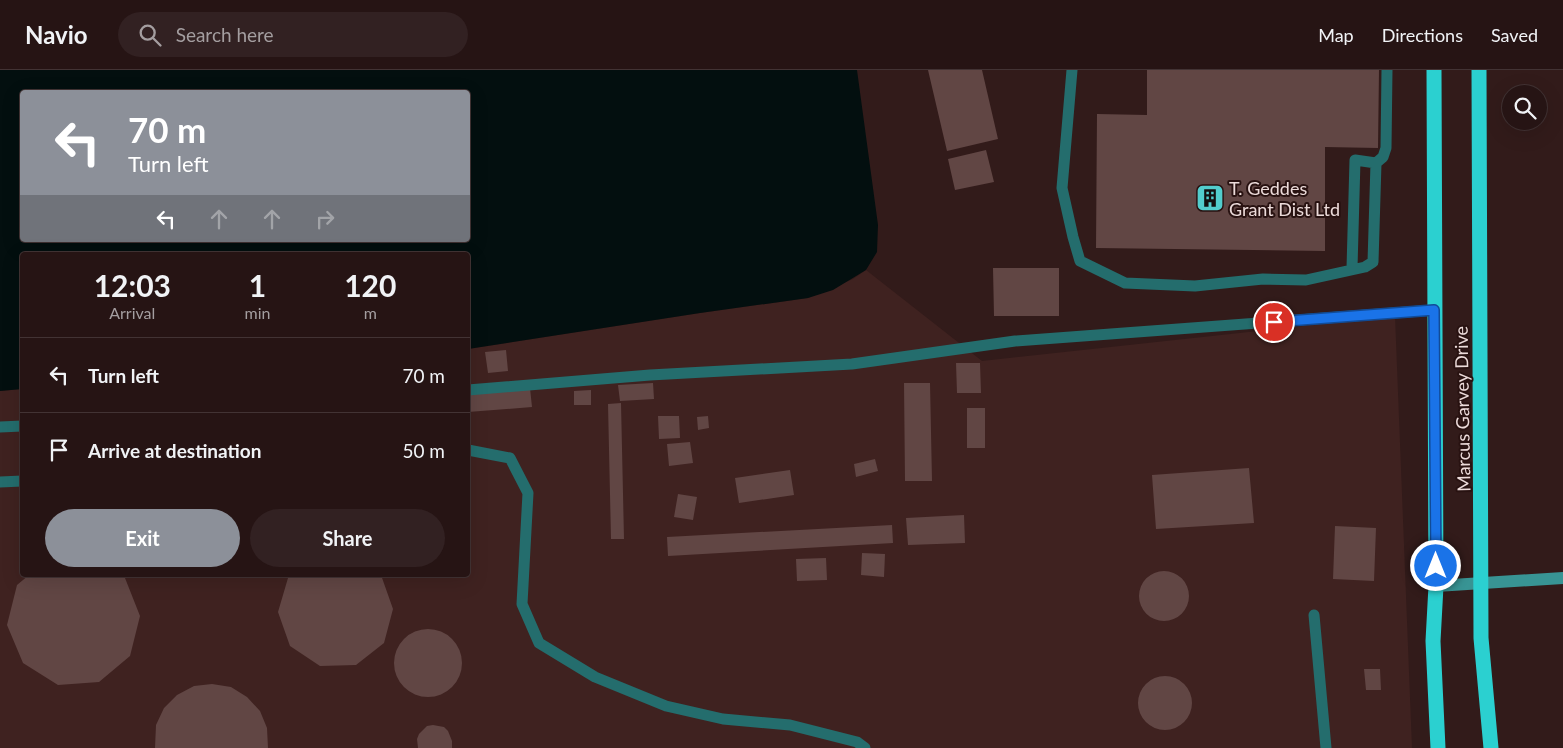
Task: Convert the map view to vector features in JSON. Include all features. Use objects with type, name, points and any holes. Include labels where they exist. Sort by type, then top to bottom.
[{"type":"highway","name":"Marcus Garvey Drive","points":[[1434,70],[1436,586],[1433,641],[1438,748]]},
{"type":"highway","name":"Marcus Garvey Drive","points":[[1479,70],[1481,638],[1491,748]]},
{"type":"main road","points":[[1436,586],[1563,578]]},
{"type":"lane","points":[[1072,70],[1062,188],[1080,261],[1125,282],[1195,286],[1263,279],[1306,280],[1352,268],[1360,268],[1373,262],[1376,163],[1383,156],[1386,148],[1387,70]]},
{"type":"lane","points":[[1352,268],[1355,160],[1376,163]]},
{"type":"lane","points":[[470,390],[650,375],[852,364],[1015,341],[1434,310]]},
{"type":"lane","points":[[0,427],[20,426]]},
{"type":"lane","points":[[470,450],[510,458],[528,493],[522,604],[539,643],[595,677],[666,706],[723,719],[790,725],[857,742],[865,748]]},
{"type":"lane","points":[[0,482],[20,481]]},
{"type":"lane","points":[[1314,615],[1326,748]]},
{"type":"shaded area","points":[[0,70],[857,70],[878,225],[877,252],[866,270],[833,290],[808,298],[470,349],[470,252],[20,252],[20,389],[0,391]]},
{"type":"shaded area","points":[[866,270],[982,361],[1395,316],[1412,748],[0,748],[0,391],[20,389],[20,577],[470,577],[470,349],[808,298],[853,279]]},
{"type":"building","points":[[928,70],[982,70],[998,139],[947,151]]},
{"type":"building","name":"T. Geddes Grant Dist Ltd","points":[[1147,70],[1379,70],[1378,148],[1325,147],[1325,251],[1096,248],[1097,114],[1147,115]]},
{"type":"building","points":[[986,150],[994,182],[955,190],[948,159]]},
{"type":"building","points":[[993,268],[1059,268],[1059,316],[994,316]]},
{"type":"building","points":[[506,350],[508,371],[488,373],[485,352]]},
{"type":"building","points":[[956,363],[980,363],[981,393],[957,393]]},
{"type":"building","points":[[653,383],[654,399],[620,401],[618,385]]},
{"type":"building","points":[[904,383],[930,383],[932,481],[905,481]]},
{"type":"building","points":[[530,388],[532,407],[470,412],[470,393]]},
{"type":"building","points":[[591,390],[591,405],[574,405],[574,391]]},
{"type":"building","points":[[621,403],[624,539],[611,539],[608,404]]},
{"type":"building","points":[[967,408],[985,408],[985,448],[967,448]]},
{"type":"building","points":[[658,416],[679,416],[680,438],[659,439]]},
{"type":"building","points":[[708,416],[709,428],[698,430],[697,417]]},
{"type":"building","points":[[690,442],[693,463],[669,466],[667,444]]},
{"type":"building","points":[[875,459],[878,471],[856,477],[854,464]]},
{"type":"building","points":[[1249,468],[1254,523],[1156,529],[1152,475]]},
{"type":"building","points":[[790,470],[794,495],[739,503],[735,478]]},
{"type":"building","points":[[678,494],[697,497],[693,520],[674,517]]},
{"type":"building","points":[[964,515],[965,543],[908,545],[906,518]]},
{"type":"building","points":[[892,525],[893,543],[668,556],[667,537]]},
{"type":"building","points":[[1335,526],[1376,528],[1374,581],[1333,579]]},
{"type":"building","points":[[862,553],[885,554],[884,577],[861,575]]},
{"type":"building","points":[[826,558],[827,580],[797,581],[796,559]]},
{"type":"building","points":[[1159,571],[1169,571],[1182,578],[1189,591],[1189,601],[1182,614],[1169,621],[1159,621],[1150,617],[1143,610],[1139,601],[1139,591],[1143,582],[1150,575]]},
{"type":"building","points":[[27,577],[125,578],[140,616],[130,656],[99,682],[58,685],[23,663],[7,625],[17,585]]},
{"type":"building","points":[[382,577],[393,609],[384,643],[356,665],[320,666],[290,646],[278,612],[288,578]]},
{"type":"building","points":[[435,629],[447,635],[456,644],[462,656],[460,676],[452,687],[435,697],[421,697],[404,687],[396,676],[394,656],[404,639],[415,631]]},
{"type":"building","points":[[1364,669],[1380,669],[1381,690],[1366,690]]},
{"type":"building","points":[[1160,676],[1170,676],[1180,680],[1188,688],[1192,703],[1188,718],[1180,726],[1170,730],[1160,730],[1150,726],[1142,718],[1138,708],[1138,698],[1142,688],[1150,680]]},
{"type":"building","points":[[212,684],[231,687],[247,697],[260,711],[267,728],[268,748],[155,748],[156,725],[164,708],[177,695],[194,686]]},
{"type":"building","points":[[427,726],[444,727],[448,731],[452,741],[452,748],[418,748],[417,739],[419,734]]},
{"type":"place","name":"T. Geddes Grant Dist Ltd","points":[[1210,198]]},
{"type":"route","points":[[1274,322],[1434,310],[1436,566]]}]
